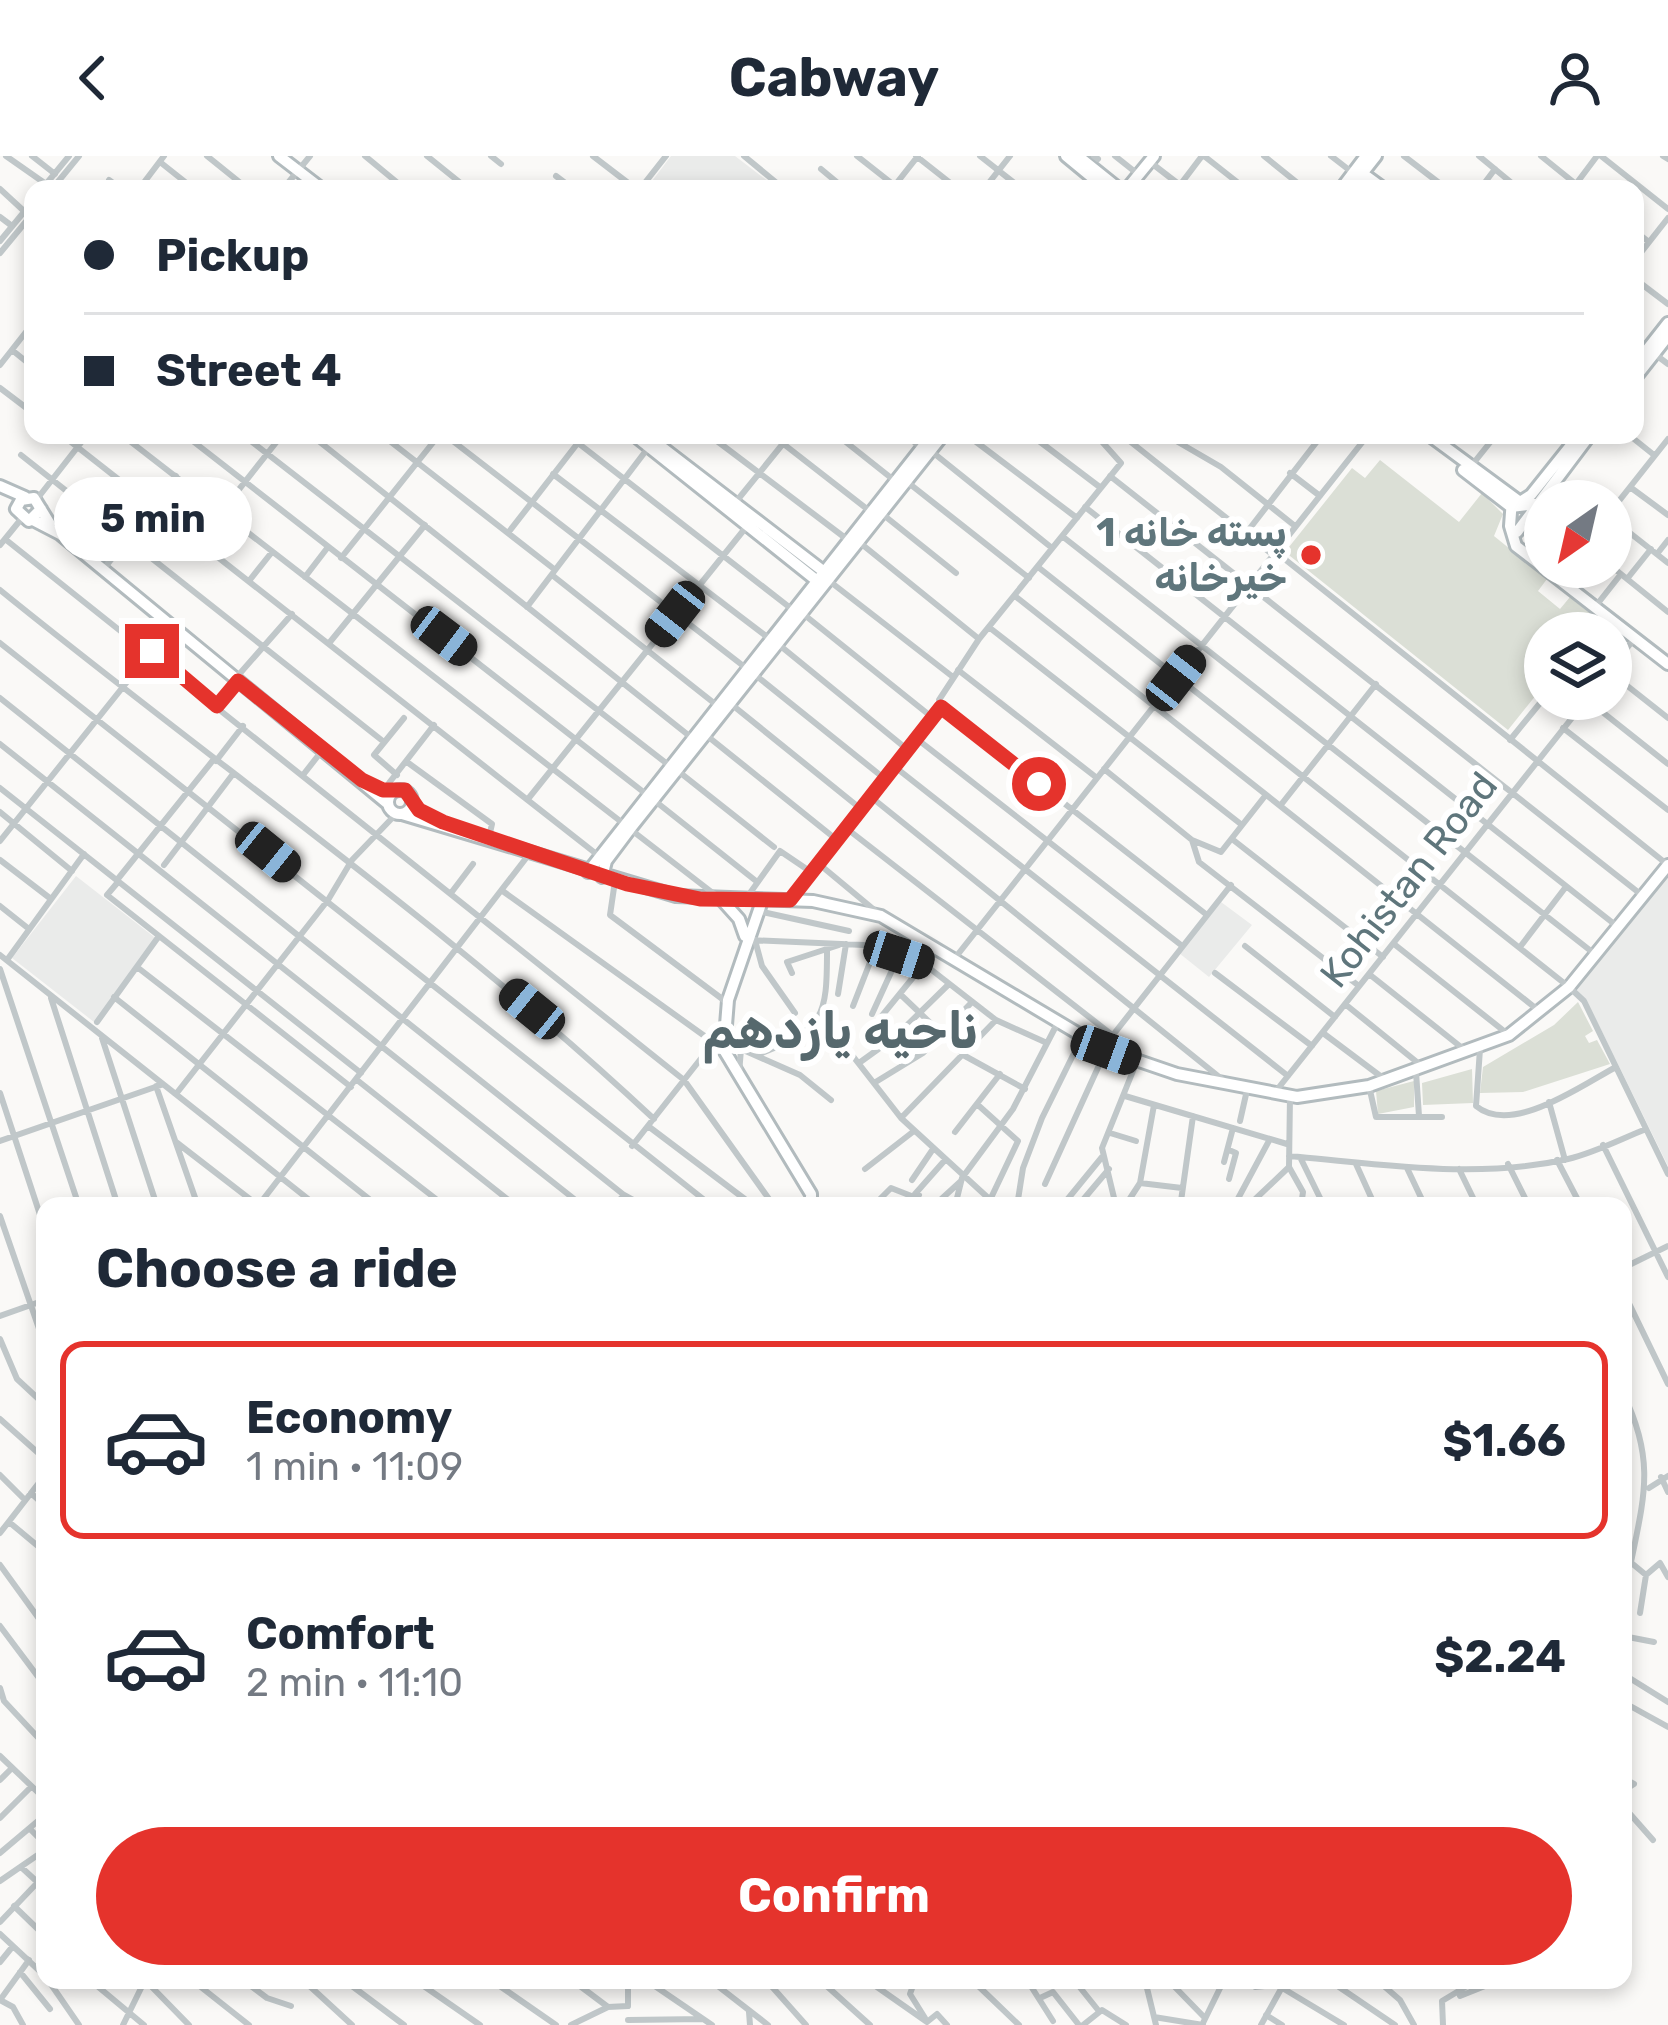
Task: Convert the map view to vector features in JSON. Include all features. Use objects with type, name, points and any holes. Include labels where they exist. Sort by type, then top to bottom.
[{"type":"main road","points":[[279,156],[303,164]]},
{"type":"main road","points":[[291,156],[303,164]]},
{"type":"main road","points":[[1066,156],[1095,180]]},
{"type":"main road","points":[[1078,156],[1113,180]]},
{"type":"main road","points":[[1354,180],[1366,156]]},
{"type":"main road","points":[[1349,180],[1376,156]]},
{"type":"main road","points":[[1134,180],[1152,159]]},
{"type":"main road","points":[[1357,172],[1368,180]]},
{"type":"main road","points":[[1644,363],[1668,323]]},
{"type":"main road","points":[[1644,357],[1668,336]]},
{"type":"main road","points":[[652,444],[735,503],[822,577]]},
{"type":"main road","points":[[652,444],[748,525],[822,577]]},
{"type":"main road","points":[[926,449],[928,444]]},
{"type":"main road","points":[[587,872],[706,735],[822,577],[932,444]]},
{"type":"main road","points":[[1432,444],[1520,504]]},
{"type":"main road","points":[[1438,444],[1520,504]]},
{"type":"main road","points":[[1524,552],[1512,539],[1520,504],[1571,444]]},
{"type":"main road","points":[[1524,549],[1517,532],[1520,504],[1581,444]]},
{"type":"main road","points":[[1,487],[393,806],[609,879],[760,906],[790,900],[880,916],[1081,1039],[1137,1061],[1247,1090],[1290,1096],[1369,1086],[1509,1035],[1569,987],[1668,865]]},
{"type":"main road","points":[[1570,588],[1601,612]]},
{"type":"main road","points":[[1632,636],[1668,664]]},
{"type":"main road","points":[[674,768],[692,738],[724,707]]},
{"type":"main road","points":[[393,806],[405,790],[412,801],[443,822]]},
{"type":"main road","points":[[393,806],[412,801]]},
{"type":"main road","points":[[609,879],[606,861],[627,826]]},
{"type":"main road","points":[[721,899],[750,940]]},
{"type":"main road","points":[[760,906],[719,1046],[811,1197]]},
{"type":"street","points":[[5,156],[38,180]]},
{"type":"street","points":[[32,156],[55,174]]},
{"type":"street","points":[[51,180],[69,156]]},
{"type":"street","points":[[54,180],[79,156]]},
{"type":"street","points":[[207,156],[237,180]]},
{"type":"street","points":[[365,156],[394,180]]},
{"type":"street","points":[[427,156],[457,180]]},
{"type":"street","points":[[491,156],[501,164]]},
{"type":"street","points":[[593,156],[626,180]]},
{"type":"street","points":[[646,180],[666,156]]},
{"type":"street","points":[[744,156],[773,180]]},
{"type":"street","points":[[857,156],[886,180]]},
{"type":"street","points":[[918,156],[947,180]]},
{"type":"street","points":[[980,156],[1010,180]]},
{"type":"street","points":[[991,180],[1010,156]]},
{"type":"street","points":[[1115,156],[1139,175]]},
{"type":"street","points":[[1203,156],[1234,180]]},
{"type":"street","points":[[1264,156],[1294,180]]},
{"type":"street","points":[[1331,156],[1357,172]]},
{"type":"street","points":[[1404,156],[1435,180]]},
{"type":"street","points":[[1479,156],[1509,180]]},
{"type":"street","points":[[1540,156],[1570,180]]},
{"type":"street","points":[[1599,156],[1630,180]]},
{"type":"street","points":[[162,159],[184,180]]},
{"type":"street","points":[[1152,159],[1174,180]]},
{"type":"street","points":[[1487,180],[1495,169]]},
{"type":"street","points":[[821,170],[834,180]]},
{"type":"street","points":[[556,176],[561,180]]},
{"type":"street","points":[[0,189],[24,209]]},
{"type":"street","points":[[1644,191],[1668,209]]},
{"type":"street","points":[[0,217],[12,226]]},
{"type":"street","points":[[1,239],[24,218]]},
{"type":"street","points":[[1644,248],[1668,218]]},
{"type":"street","points":[[0,253],[24,222]]},
{"type":"street","points":[[1644,238],[1649,242]]},
{"type":"street","points":[[1644,286],[1668,304]]},
{"type":"street","points":[[0,365],[24,335]]},
{"type":"street","points":[[12,350],[24,360]]},
{"type":"street","points":[[1651,351],[1668,364]]},
{"type":"street","points":[[0,388],[24,406]]},
{"type":"street","points":[[1632,485],[1668,439]]},
{"type":"street","points":[[74,444],[599,856]]},
{"type":"street","points":[[80,444],[2,542],[152,651],[684,1080],[768,1197]]},
{"type":"street","points":[[134,444],[721,899]]},
{"type":"street","points":[[196,444],[756,881]]},
{"type":"street","points":[[254,444],[774,847]]},
{"type":"street","points":[[199,540],[274,444]]},
{"type":"street","points":[[322,444],[692,738]]},
{"type":"street","points":[[394,444],[647,649],[861,809]]},
{"type":"street","points":[[341,558],[434,444]]},
{"type":"street","points":[[454,444],[885,779]]},
{"type":"street","points":[[508,533],[577,444]]},
{"type":"street","points":[[586,444],[624,479],[933,718]]},
{"type":"street","points":[[527,607],[646,444]]},
{"type":"street","points":[[720,444],[979,640]]},
{"type":"street","points":[[735,503],[783,444],[956,573]]},
{"type":"street","points":[[850,444],[1029,578]]},
{"type":"street","points":[[918,444],[1052,548]]},
{"type":"street","points":[[980,444],[1077,518]]},
{"type":"street","points":[[1043,444],[1101,488]]},
{"type":"street","points":[[1107,444],[1122,460],[979,640],[938,703],[1207,915]]},
{"type":"street","points":[[1134,444],[1668,865]]},
{"type":"street","points":[[1181,444],[1221,467],[1296,526]]},
{"type":"street","points":[[1246,532],[1314,444]]},
{"type":"street","points":[[953,961],[1357,444]]},
{"type":"street","points":[[1471,467],[1489,444]]},
{"type":"street","points":[[1640,444],[1655,456]]},
{"type":"street","points":[[21,455],[384,742]]},
{"type":"street","points":[[1290,473],[1320,496]]},
{"type":"street","points":[[553,474],[774,641],[908,750]]},
{"type":"street","points":[[104,570],[176,476]]},
{"type":"street","points":[[1110,476],[1643,896]]},
{"type":"street","points":[[1632,488],[1668,515]]},
{"type":"street","points":[[1085,507],[1618,927]]},
{"type":"street","points":[[330,643],[425,524]]},
{"type":"street","points":[[528,799],[748,525]]},
{"type":"street","points":[[1632,533],[1668,563]]},
{"type":"street","points":[[1062,536],[1595,956]]},
{"type":"street","points":[[1632,570],[1668,540]]},
{"type":"street","points":[[305,577],[328,548]]},
{"type":"street","points":[[249,581],[272,551]]},
{"type":"street","points":[[1038,567],[1584,1001],[1668,1174]]},
{"type":"street","points":[[822,577],[1097,778]]},
{"type":"street","points":[[1632,583],[1668,612]]},
{"type":"street","points":[[1595,608],[1614,588]]},
{"type":"street","points":[[2,596],[352,863],[568,1039],[651,1122],[743,1197]]},
{"type":"street","points":[[1015,596],[1540,1012]]},
{"type":"street","points":[[217,706],[292,613]]},
{"type":"street","points":[[0,841],[171,626]]},
{"type":"street","points":[[989,627],[1242,826]]},
{"type":"street","points":[[1632,642],[1635,638]]},
{"type":"street","points":[[0,643],[700,1197]]},
{"type":"street","points":[[1280,806],[1376,685]]},
{"type":"street","points":[[1632,688],[1668,718]]},
{"type":"street","points":[[0,698],[302,934],[624,1196]]},
{"type":"street","points":[[790,900],[941,707]]},
{"type":"street","points":[[397,775],[374,755],[404,718]]},
{"type":"street","points":[[1510,740],[1526,720]]},
{"type":"street","name":"Kohistan Road","points":[[1274,1094],[1570,720]]},
{"type":"street","points":[[1613,720],[1668,764]]},
{"type":"street","points":[[176,1094],[328,900],[393,806],[389,783],[434,724]]},
{"type":"street","points":[[243,726],[107,895],[246,1005],[356,1080]]},
{"type":"street","points":[[1563,728],[1668,811]]},
{"type":"street","points":[[706,735],[837,840]]},
{"type":"street","points":[[917,739],[1181,945]]},
{"type":"street","points":[[0,744],[572,1197]]},
{"type":"street","points":[[303,775],[323,749]]},
{"type":"street","points":[[407,762],[492,824],[489,837]]},
{"type":"street","points":[[895,767],[1288,1076]]},
{"type":"street","points":[[1104,770],[1192,840],[1220,852],[1265,796]]},
{"type":"street","points":[[164,865],[233,774]]},
{"type":"street","points":[[0,788],[257,991],[356,1080],[505,1197]]},
{"type":"street","points":[[871,797],[1135,1004],[1230,1086]]},
{"type":"street","points":[[0,812],[72,871]]},
{"type":"street","points":[[846,828],[1111,1034]]},
{"type":"street","points":[[1232,839],[1383,957]]},
{"type":"street","points":[[1192,840],[1194,857],[1359,986]]},
{"type":"street","points":[[744,900],[780,850],[812,872]]},
{"type":"street","points":[[265,1197],[484,919],[531,852]]},
{"type":"street","points":[[84,854],[3,957],[305,1197]]},
{"type":"street","points":[[0,860],[51,899]]},
{"type":"street","points":[[818,863],[880,916]]},
{"type":"street","points":[[451,893],[473,864]]},
{"type":"street","points":[[609,879],[610,915],[728,1003]]},
{"type":"street","points":[[1045,1184],[1111,1034],[1231,885]]},
{"type":"street","points":[[1520,947],[1566,888]]},
{"type":"street","points":[[504,892],[719,1046],[684,1080],[632,1146]]},
{"type":"street","points":[[0,906],[29,929]]},
{"type":"street","points":[[760,906],[849,932]]},
{"type":"street","points":[[783,938],[786,917]]},
{"type":"street","points":[[828,940],[831,928]]},
{"type":"street","points":[[97,1022],[159,936]]},
{"type":"street","points":[[795,1013],[750,940],[828,940],[876,947],[925,964],[996,1020],[1046,1042]]},
{"type":"street","points":[[792,973],[787,962],[844,944]]},
{"type":"street","points":[[838,994],[844,944]]},
{"type":"street","points":[[1393,944],[1509,1035]]},
{"type":"street","points":[[1245,946],[1335,1017]]},
{"type":"street","points":[[853,1006],[876,947]]},
{"type":"street","points":[[762,1053],[812,1029],[827,996],[827,951]]},
{"type":"street","points":[[872,1014],[899,955]]},
{"type":"street","points":[[862,1039],[925,964]]},
{"type":"street","points":[[137,967],[434,1197]]},
{"type":"street","points":[[0,969],[76,1197]]},
{"type":"street","points":[[1215,973],[1312,1046]]},
{"type":"street","points":[[1369,974],[1474,1051],[1478,1110],[1513,1114],[1549,1102],[1616,1066]]},
{"type":"street","points":[[859,1063],[949,984]]},
{"type":"street","points":[[50,994],[115,1197]]},
{"type":"street","points":[[900,994],[965,1056],[1025,1089]]},
{"type":"street","points":[[114,997],[367,1197]]},
{"type":"street","points":[[874,1083],[941,1037],[972,1002]]},
{"type":"street","points":[[1346,1004],[1421,1070],[1419,1116]]},
{"type":"street","points":[[901,1118],[996,1020]]},
{"type":"street","points":[[944,1197],[962,1179],[1025,1089],[1057,1024]]},
{"type":"street","points":[[812,1029],[859,1063],[901,1118],[985,1197]]},
{"type":"street","points":[[1323,1033],[1386,1081]]},
{"type":"street","points":[[102,1036],[154,1197]]},
{"type":"street","points":[[1018,1197],[1022,1168],[1081,1039]]},
{"type":"street","points":[[736,1077],[741,1048],[768,1065],[800,1075],[831,1100]]},
{"type":"street","points":[[1069,1197],[1102,1157],[1137,1061]]},
{"type":"street","points":[[955,1132],[1000,1074]]},
{"type":"street","points":[[0,1141],[160,1086]]},
{"type":"street","points":[[160,1086],[195,1197]]},
{"type":"street","points":[[1369,1086],[1376,1117],[1442,1117]]},
{"type":"street","points":[[1224,1162],[1247,1090]]},
{"type":"street","points":[[0,1093],[36,1203]]},
{"type":"street","points":[[1125,1096],[1236,1125],[1287,1144]]},
{"type":"street","points":[[1290,1096],[1288,1167],[1299,1197]]},
{"type":"street","points":[[1549,1102],[1561,1160],[1577,1197]]},
{"type":"street","points":[[978,1105],[1018,1141],[995,1197]]},
{"type":"street","points":[[1127,1197],[1140,1183],[1154,1106]]},
{"type":"street","points":[[1181,1197],[1193,1116]]},
{"type":"street","points":[[1288,1156],[1459,1169],[1561,1160],[1646,1129]]},
{"type":"street","points":[[865,1169],[914,1131]]},
{"type":"street","points":[[1110,1133],[1136,1141]]},
{"type":"street","points":[[1239,1197],[1270,1139]]},
{"type":"street","points":[[175,1142],[246,1197]]},
{"type":"street","points":[[1603,1145],[1629,1197]]},
{"type":"street","points":[[912,1180],[933,1149]]},
{"type":"street","points":[[1229,1150],[1236,1154],[1229,1179]]},
{"type":"street","points":[[1102,1157],[1117,1197]]},
{"type":"street","points":[[1300,1157],[1320,1197]]},
{"type":"street","points":[[917,1195],[944,1160]]},
{"type":"street","points":[[1356,1164],[1372,1197]]},
{"type":"street","points":[[1508,1164],[1524,1197]]},
{"type":"street","points":[[1257,1197],[1288,1167]]},
{"type":"street","points":[[1407,1168],[1421,1197]]},
{"type":"street","points":[[1085,1197],[1109,1169]]},
{"type":"street","points":[[1459,1169],[1473,1197]]},
{"type":"street","points":[[957,1197],[962,1179]]},
{"type":"street","points":[[1140,1183],[1182,1188]]},
{"type":"street","points":[[882,1197],[891,1188],[921,1197]]},
{"type":"street","points":[[1632,1204],[1668,1277]]},
{"type":"street","points":[[0,1216],[36,1325]]},
{"type":"street","points":[[1632,1264],[1668,1246]]},
{"type":"street","points":[[0,1316],[36,1303]]},
{"type":"street","points":[[1632,1310],[1668,1384]]},
{"type":"street","points":[[0,1339],[17,1379],[36,1397]]},
{"type":"street","points":[[0,1419],[36,1451]]},
{"type":"street","points":[[1632,1419],[1646,1453],[1649,1488],[1632,1538]]},
{"type":"street","points":[[0,1475],[36,1501]]},
{"type":"street","points":[[1649,1488],[1665,1477],[1668,1492]]},
{"type":"street","points":[[1,1531],[36,1487]]},
{"type":"street","points":[[9,1522],[36,1544]]},
{"type":"street","points":[[1640,1613],[1646,1575],[1660,1563],[1668,1576]]},
{"type":"street","points":[[1632,1564],[1646,1575]]},
{"type":"street","points":[[0,1565],[36,1615]]},
{"type":"street","points":[[0,1626],[36,1674]]},
{"type":"street","points":[[1632,1638],[1654,1642]]},
{"type":"street","points":[[1632,1680],[1668,1702]]},
{"type":"street","points":[[0,1688],[11,1710],[36,1736]]},
{"type":"street","points":[[1632,1707],[1668,1727]]},
{"type":"street","points":[[0,1756],[36,1791]]},
{"type":"street","points":[[0,1780],[12,1768]]},
{"type":"street","points":[[0,1818],[31,1787]]},
{"type":"street","points":[[1632,1816],[1653,1840]]},
{"type":"street","points":[[0,1853],[36,1824]]},
{"type":"street","points":[[31,1829],[36,1835]]},
{"type":"street","points":[[0,1881],[36,1855]]},
{"type":"street","points":[[21,1868],[36,1881]]},
{"type":"street","points":[[0,1922],[36,1890]]},
{"type":"street","points":[[14,1906],[36,1927]]},
{"type":"street","points":[[0,1934],[36,1967]]},
{"type":"street","points":[[0,1962],[13,1946]]},
{"type":"street","points":[[23,2025],[10,2005],[0,2000],[29,1960]]},
{"type":"street","points":[[20,1972],[50,2008]]},
{"type":"street","points":[[54,1989],[79,2025]]},
{"type":"street","points":[[100,1989],[144,2025]]},
{"type":"street","points":[[123,2025],[141,1989]]},
{"type":"street","points":[[154,1989],[189,2025]]},
{"type":"street","points":[[203,1989],[249,2025]]},
{"type":"street","points":[[256,1989],[291,2006]]},
{"type":"street","points":[[313,1989],[352,2025]]},
{"type":"street","points":[[356,1989],[402,2025]]},
{"type":"street","points":[[428,1989],[479,2025]]},
{"type":"street","points":[[503,1989],[556,2025]]},
{"type":"street","points":[[584,1989],[608,2007]]},
{"type":"street","points":[[628,1989],[628,2023],[708,2022]]},
{"type":"street","points":[[659,1989],[708,2022]]},
{"type":"street","points":[[721,1989],[768,2025]]},
{"type":"street","points":[[774,1989],[806,2025]]},
{"type":"street","points":[[830,1989],[870,2025]]},
{"type":"street","points":[[880,1989],[928,2023]]},
{"type":"street","points":[[912,1989],[928,2023]]},
{"type":"street","points":[[982,1989],[1019,2025]]},
{"type":"street","points":[[1034,1989],[1053,2021]]},
{"type":"street","points":[[1081,1989],[1099,2011],[1126,2025]]},
{"type":"street","points":[[1147,1989],[1155,2021],[1203,2022]]},
{"type":"street","points":[[1177,1989],[1203,2022]]},
{"type":"street","points":[[1203,2022],[1220,1989]]},
{"type":"street","points":[[1261,2025],[1274,1989]]},
{"type":"street","points":[[1282,1989],[1344,2025]]},
{"type":"street","points":[[1341,1989],[1395,2025]]},
{"type":"street","points":[[1387,1989],[1400,2000],[1414,2025]]},
{"type":"street","points":[[1443,2025],[1442,2001],[1465,1989]]},
{"type":"street","points":[[1459,1994],[1468,1996],[1482,1989]]},
{"type":"street","points":[[1040,1998],[1053,1992],[1081,2025],[1099,2011]]},
{"type":"street","points":[[571,2025],[608,2007],[628,2006]]},
{"type":"street","points":[[748,2012],[750,2025]]},
{"type":"street","points":[[928,2023],[937,2014],[947,2025]]},
{"type":"street","points":[[1266,2015],[1282,2025]]},
{"type":"shaded area","points":[[671,156],[735,156],[766,180],[653,180]]},
{"type":"shaded area","points":[[1380,460],[1459,522],[1482,493],[1503,514],[1494,536],[1524,560],[1524,588],[1540,588],[1538,591],[1560,609],[1570,597],[1588,612],[1524,612],[1524,710],[1508,730],[1285,552],[1352,468],[1365,478]]},
{"type":"shaded area","points":[[1668,865],[1668,1166],[1586,999],[1569,987]]},
{"type":"shaded area","points":[[76,876],[158,940],[94,1022],[12,958]]},
{"type":"shaded area","points":[[1221,902],[1252,925],[1209,977],[1179,953]]},
{"type":"shaded area","points":[[1578,1002],[1593,1031],[1585,1036],[1589,1043],[1597,1040],[1610,1064],[1523,1092],[1480,1093],[1483,1067],[1554,1025]]},
{"type":"shaded area","points":[[1472,1069],[1473,1103],[1423,1105],[1422,1083]]},
{"type":"shaded area","points":[[1414,1081],[1414,1107],[1378,1114],[1376,1091]]},
{"type":"place","name":"1 پسته خانه خیرخانه","points":[[1311,555]]},
{"type":"district","name":"ناحیه یازدهم","points":[[840,1030]]},
{"type":"route","points":[[152,651],[217,706],[238,681],[362,780],[383,790],[405,790],[419,810],[432,818],[602,877],[676,896],[790,900],[941,707],[1039,784]]}]
